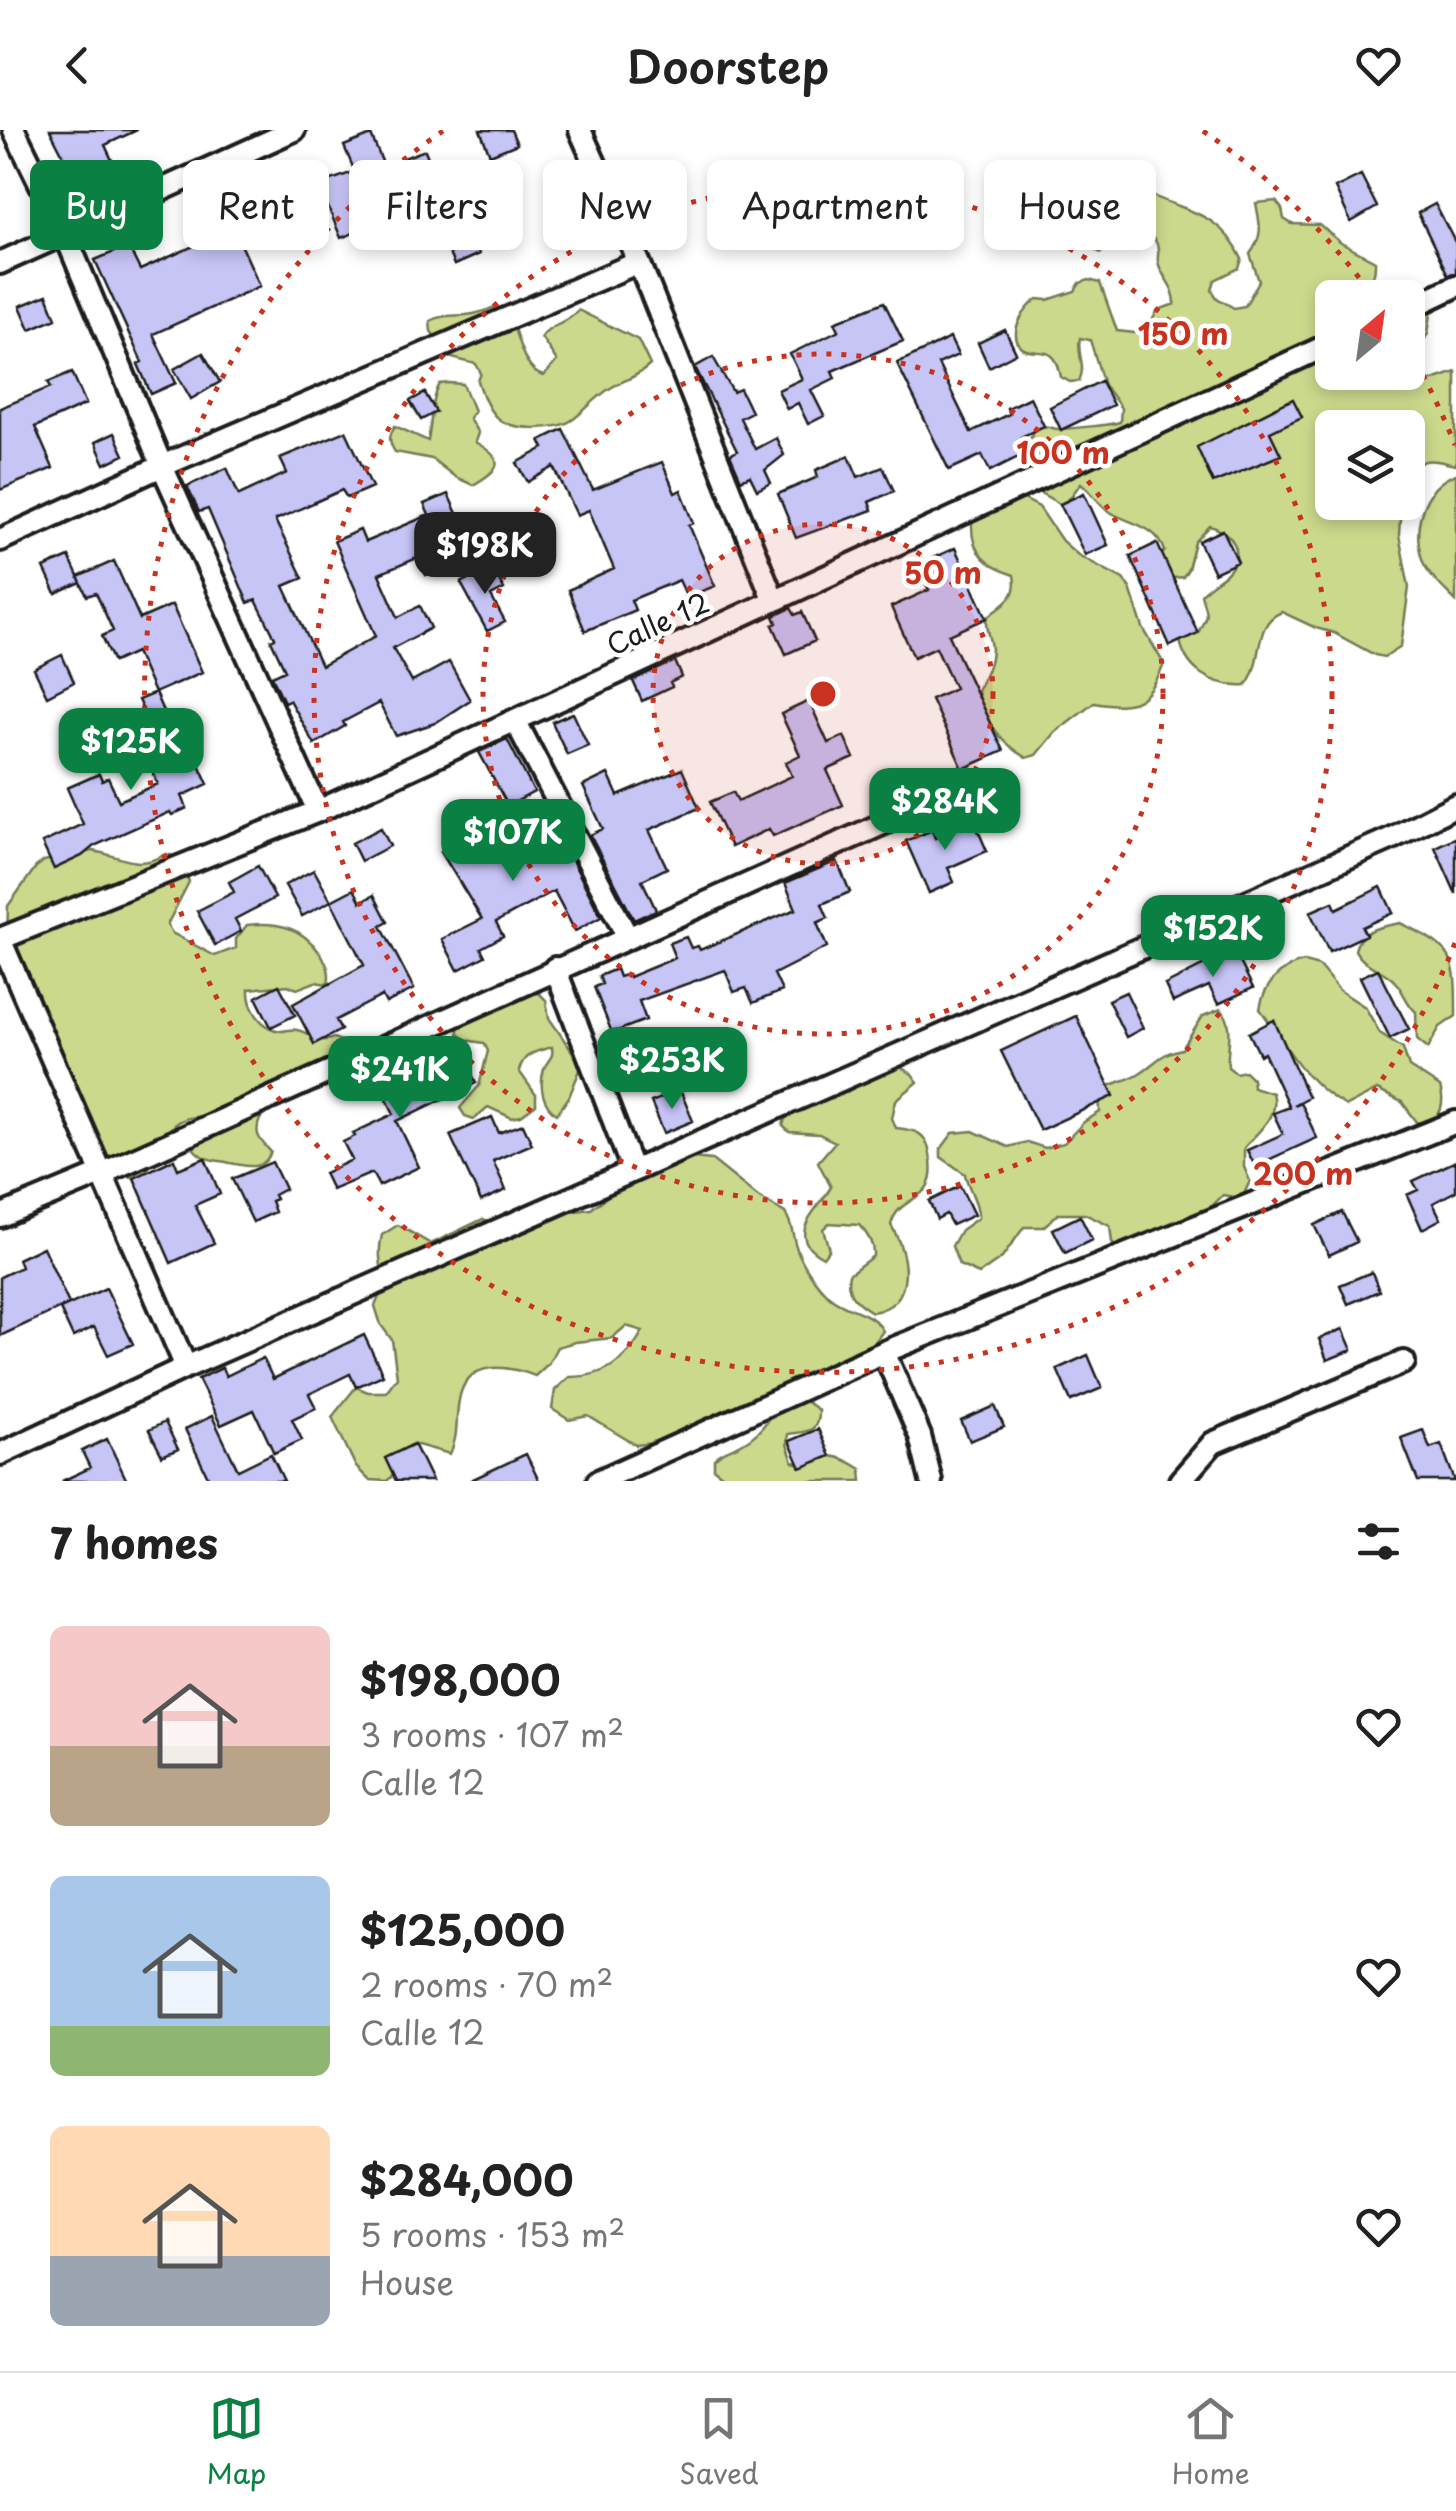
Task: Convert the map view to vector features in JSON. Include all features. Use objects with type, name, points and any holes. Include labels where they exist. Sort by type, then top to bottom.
[{"type":"street","points":[[14,130],[30,163]]},
{"type":"street","points":[[163,189],[294,130]]},
{"type":"street","points":[[580,130],[640,262],[774,601]]},
{"type":"street","points":[[0,263],[30,250]]},
{"type":"street","points":[[72,250],[162,466],[318,811]]},
{"type":"street","points":[[0,540],[162,466],[640,262]]},
{"type":"street","points":[[1425,301],[1456,286]]},
{"type":"street","name":"Calle 12","points":[[0,939],[318,811],[1315,351]]},
{"type":"street","points":[[515,720],[627,936]]},
{"type":"street","points":[[0,1216],[947,794]]},
{"type":"street","points":[[0,1454],[186,1367],[1390,840],[1456,805]]},
{"type":"street","points":[[0,939],[186,1367]]},
{"type":"street","points":[[555,968],[633,1171]]},
{"type":"street","points":[[598,1481],[884,1352],[1456,1122]]},
{"type":"street","points":[[884,1352],[923,1442],[931,1481]]},
{"type":"street","points":[[1180,1481],[1213,1443],[1404,1362]]},
{"type":"green space","points":[[1156,198],[1201,215],[1230,239],[1242,259],[1239,268],[1215,280],[1212,290],[1217,298],[1234,308],[1245,306],[1259,281],[1250,254],[1259,235],[1256,203],[1276,201],[1284,219],[1292,224],[1320,225],[1341,243],[1375,261],[1371,280],[1315,280],[1315,390],[1425,390],[1425,381],[1456,372],[1456,465],[1425,462],[1425,410],[1315,410],[1315,520],[1400,520],[1409,587],[1401,646],[1384,657],[1282,612],[1266,624],[1246,685],[1211,679],[1186,657],[1179,634],[1187,630],[1198,633],[1206,614],[1201,594],[1226,574],[1236,559],[1231,539],[1210,526],[1195,542],[1183,577],[1165,579],[1158,557],[1165,551],[1156,536],[1108,510],[1081,483],[1060,504],[1035,490],[1029,473],[1036,456],[1030,438],[1035,430],[1043,426],[1062,429],[1120,422],[1121,408],[1104,385],[1090,340],[1080,338],[1081,375],[1079,381],[1070,382],[1061,377],[1051,355],[1021,347],[1016,335],[1024,314],[1038,299],[1048,300],[1075,291],[1080,283],[1089,280],[1100,283],[1117,331],[1143,331],[1139,327],[1149,326],[1158,310],[1175,304],[1158,263]]},
{"type":"green space","points":[[1425,306],[1431,314],[1425,338]]},
{"type":"green space","points":[[503,308],[509,315],[526,360],[544,376],[557,361],[541,337],[578,310],[638,340],[650,365],[609,389],[565,424],[533,428],[502,422],[483,395],[476,364],[448,357],[431,331],[430,321]]},
{"type":"green space","points":[[440,384],[463,384],[474,411],[469,418],[478,433],[475,442],[496,459],[490,474],[473,485],[432,459],[395,452],[391,442],[395,426],[428,441],[437,390]]},
{"type":"green space","points":[[1456,474],[1456,601],[1427,569],[1418,538],[1427,499],[1444,480]]},
{"type":"green space","points":[[1016,495],[1039,507],[1062,541],[1078,555],[1123,579],[1130,588],[1143,628],[1164,664],[1152,688],[1138,701],[1120,705],[1094,702],[1055,732],[1036,755],[1026,758],[994,729],[977,690],[992,654],[987,618],[1008,601],[1015,584],[1014,575],[983,558],[974,543],[972,524],[983,509]]},
{"type":"green space","points":[[93,851],[138,862],[166,854],[179,860],[189,882],[167,925],[172,933],[215,956],[236,948],[236,939],[247,925],[269,924],[305,937],[325,961],[328,984],[315,982],[297,989],[288,985],[249,989],[253,1010],[267,1026],[344,1042],[334,1057],[309,1072],[260,1119],[258,1134],[271,1152],[264,1163],[249,1166],[198,1153],[194,1149],[196,1140],[205,1135],[215,1136],[218,1128],[207,1119],[194,1117],[169,1130],[145,1173],[141,1171],[131,1177],[104,1165],[7,941],[8,906],[36,867],[44,861]]},
{"type":"green space","points":[[1400,923],[1442,948],[1453,967],[1456,1016],[1440,1027],[1428,1048],[1417,1039],[1416,1012],[1399,986],[1355,950],[1367,933]]},
{"type":"green space","points":[[1304,962],[1319,966],[1339,990],[1365,1007],[1380,1033],[1403,1048],[1409,1067],[1440,1087],[1441,1109],[1436,1118],[1426,1125],[1417,1122],[1402,1102],[1377,1090],[1346,1106],[1331,1097],[1297,1063],[1260,1009],[1274,978]]},
{"type":"green space","points":[[539,993],[546,1000],[549,1018],[578,1060],[580,1070],[569,1097],[557,1114],[545,1100],[543,1075],[552,1047],[527,1057],[519,1071],[536,1095],[536,1105],[512,1118],[488,1107],[474,1119],[465,1116],[460,1108],[479,1086],[488,1051],[484,1043],[465,1040],[458,1034],[458,1025],[518,996]]},
{"type":"green space","points":[[1221,1009],[1229,1029],[1228,1067],[1236,1073],[1245,1071],[1252,1078],[1253,1087],[1272,1093],[1273,1102],[1266,1123],[1244,1148],[1244,1167],[1250,1181],[1242,1198],[1223,1195],[1203,1215],[1118,1250],[1112,1243],[1110,1226],[1085,1214],[1058,1214],[1043,1227],[1024,1227],[1002,1258],[979,1274],[959,1265],[952,1246],[961,1230],[978,1218],[978,1212],[965,1174],[941,1157],[941,1149],[953,1133],[973,1131],[1008,1147],[1027,1142],[1045,1148],[1064,1143],[1100,1112],[1099,1094],[1103,1090],[1182,1049],[1203,1016]]},
{"type":"green space","points":[[895,1064],[918,1082],[896,1100],[892,1118],[896,1128],[923,1137],[932,1171],[924,1191],[895,1214],[891,1225],[902,1250],[902,1289],[896,1300],[872,1312],[857,1301],[849,1287],[849,1274],[873,1256],[862,1228],[829,1223],[823,1229],[829,1249],[823,1257],[805,1241],[807,1223],[831,1187],[818,1162],[835,1142],[819,1134],[789,1132],[783,1126],[787,1115],[800,1104],[838,1096]]},
{"type":"green space","points":[[682,1157],[712,1160],[785,1213],[801,1258],[819,1286],[836,1302],[872,1319],[883,1331],[872,1346],[849,1366],[807,1374],[710,1424],[655,1443],[636,1445],[588,1416],[569,1420],[552,1409],[555,1390],[569,1377],[603,1371],[622,1359],[643,1331],[626,1326],[612,1338],[557,1347],[548,1364],[535,1376],[512,1369],[478,1371],[463,1387],[450,1454],[414,1444],[401,1468],[387,1481],[369,1480],[356,1467],[332,1417],[356,1387],[386,1392],[397,1377],[392,1340],[381,1325],[375,1306],[382,1285],[382,1235],[398,1225],[431,1244],[483,1219],[527,1230],[561,1213],[591,1209],[630,1179],[649,1176]]},
{"type":"green space","points":[[802,1399],[818,1410],[818,1418],[810,1430],[788,1434],[793,1462],[837,1457],[861,1469],[862,1481],[730,1481],[714,1469],[714,1459],[753,1436],[776,1406]]},
{"type":"building","points":[[50,130],[137,130],[105,145],[112,160],[65,160]]},
{"type":"building","points":[[480,130],[511,130],[517,144],[490,155]]},
{"type":"building","points":[[371,135],[381,160],[350,160],[344,146]]},
{"type":"building","points":[[425,150],[429,160],[401,160]]},
{"type":"building","points":[[349,173],[349,235],[341,238],[329,209],[329,181]]},
{"type":"building","points":[[1361,175],[1377,207],[1351,222],[1335,188]]},
{"type":"building","points":[[1435,204],[1456,244],[1456,272],[1448,275],[1418,213]]},
{"type":"building","points":[[119,250],[130,250],[140,270],[185,250],[244,250],[260,286],[153,334],[176,383],[151,394],[138,364],[142,362],[95,260]]},
{"type":"building","points":[[447,250],[477,250],[479,254],[454,265]]},
{"type":"building","points":[[47,295],[56,318],[30,329],[20,306]]},
{"type":"building","points":[[884,302],[903,341],[832,371],[835,378],[811,390],[824,416],[808,424],[798,403],[787,409],[778,390],[802,379],[790,354],[839,330],[835,322]]},
{"type":"building","points":[[1005,330],[1016,353],[989,367],[978,343]]},
{"type":"building","points":[[950,338],[958,355],[938,364],[971,432],[1009,414],[1007,408],[1030,397],[1044,426],[1021,437],[1028,452],[990,471],[982,455],[949,470],[897,363]]},
{"type":"building","points":[[203,353],[220,382],[191,399],[174,369]]},
{"type":"building","points":[[713,357],[733,392],[740,389],[751,412],[740,418],[755,449],[776,438],[784,455],[765,470],[771,483],[757,490],[750,476],[741,480],[730,455],[737,451],[695,367]]},
{"type":"building","points":[[72,372],[86,404],[35,427],[53,468],[0,490],[0,408],[51,387],[48,382]]},
{"type":"building","points":[[1101,381],[1113,405],[1061,430],[1050,407]]},
{"type":"building","points":[[425,393],[436,412],[421,420],[410,401]]},
{"type":"building","points":[[1293,399],[1302,417],[1270,432],[1281,455],[1213,483],[1197,447]]},
{"type":"building","points":[[563,429],[593,490],[662,462],[675,493],[681,490],[694,523],[689,525],[715,586],[687,597],[679,580],[631,600],[635,610],[585,631],[568,590],[614,569],[589,510],[577,515],[554,467],[528,482],[517,463],[544,448],[540,440]]},
{"type":"building","points":[[346,431],[372,487],[347,498],[342,490],[275,520],[303,578],[284,586],[321,666],[376,636],[334,541],[360,530],[365,542],[429,515],[424,504],[448,494],[460,520],[428,537],[443,567],[426,575],[417,558],[379,574],[398,617],[420,606],[431,628],[393,648],[412,682],[449,662],[470,700],[435,723],[396,736],[379,703],[343,722],[345,726],[314,744],[289,700],[284,702],[272,676],[285,670],[271,640],[275,638],[256,600],[248,603],[208,509],[199,512],[187,486],[227,468],[239,495],[287,473],[280,458]]},
{"type":"building","points":[[114,433],[124,455],[105,464],[95,442]]},
{"type":"building","points":[[849,456],[858,477],[883,467],[894,491],[869,502],[872,510],[796,538],[778,494],[818,477],[816,470]]},
{"type":"building","points":[[1084,493],[1108,545],[1085,555],[1060,504]]},
{"type":"building","points":[[1223,530],[1238,562],[1214,573],[1199,541]]},
{"type":"building","points":[[1157,543],[1198,633],[1170,646],[1130,556]]},
{"type":"building","points":[[955,548],[987,618],[949,635],[1003,751],[963,769],[931,699],[955,688],[936,647],[914,657],[891,607],[929,590],[917,565]]},
{"type":"building","points":[[69,557],[81,583],[56,594],[44,568]]},
{"type":"building","points":[[114,561],[140,619],[172,605],[202,672],[154,693],[136,652],[114,662],[102,636],[113,631],[96,593],[87,596],[78,577]]},
{"type":"building","points":[[492,567],[504,589],[491,596],[505,622],[487,631],[461,583]]},
{"type":"building","points":[[791,608],[795,615],[802,612],[815,641],[786,654],[773,625],[777,623],[774,616]]},
{"type":"building","points":[[62,655],[74,682],[47,696],[34,669]]},
{"type":"building","points":[[675,661],[682,677],[670,683],[672,687],[642,701],[633,681]]},
{"type":"building","points":[[155,693],[180,750],[190,745],[208,784],[182,796],[187,808],[94,846],[54,869],[42,843],[83,824],[67,788],[99,774],[102,781],[108,778],[119,801],[158,784],[140,743],[155,736],[138,700]]},
{"type":"building","points":[[809,701],[828,743],[844,736],[854,758],[827,770],[843,805],[773,836],[769,829],[731,847],[710,802],[733,792],[738,801],[792,776],[786,762],[800,755],[781,714]]},
{"type":"building","points":[[573,713],[588,745],[567,754],[552,722]]},
{"type":"building","points":[[507,739],[534,792],[508,806],[479,752]]},
{"type":"building","points":[[682,769],[699,808],[649,830],[667,868],[642,880],[656,910],[634,920],[590,835],[603,829],[583,786],[608,774],[618,796]]},
{"type":"building","points":[[974,821],[987,851],[948,868],[954,882],[929,893],[906,841],[932,830],[935,838]]},
{"type":"building","points":[[519,822],[527,837],[553,823],[601,917],[575,931],[554,891],[496,922],[503,936],[481,948],[485,956],[458,970],[442,939],[482,919],[441,852],[469,838],[473,846]]},
{"type":"building","points":[[381,828],[390,846],[361,861],[352,843]]},
{"type":"building","points":[[1456,837],[1456,894],[1435,847]]},
{"type":"building","points":[[837,861],[850,892],[822,904],[828,918],[817,923],[827,947],[774,974],[782,991],[753,1003],[746,988],[734,992],[725,970],[639,1001],[646,1020],[612,1033],[594,987],[602,984],[599,976],[616,969],[619,977],[629,977],[675,958],[669,943],[686,937],[691,948],[698,946],[700,950],[796,909],[785,883]]},
{"type":"building","points":[[258,866],[275,898],[235,919],[241,931],[215,945],[197,911],[234,892],[229,882]]},
{"type":"building","points":[[314,870],[331,901],[302,916],[285,885]]},
{"type":"building","points":[[1381,887],[1393,913],[1362,927],[1366,935],[1329,952],[1310,912],[1333,902],[1336,909]]},
{"type":"building","points":[[354,889],[361,902],[374,895],[388,922],[381,926],[414,989],[386,1003],[382,996],[336,1020],[341,1030],[314,1044],[293,1004],[364,965],[331,901]]},
{"type":"building","points":[[1234,950],[1253,988],[1218,1004],[1209,986],[1173,1002],[1165,985]]},
{"type":"building","points":[[1378,969],[1409,1029],[1390,1038],[1360,977]]},
{"type":"building","points":[[279,985],[295,1015],[271,1027],[256,997]]},
{"type":"building","points":[[1126,992],[1143,1028],[1126,1037],[1108,1000]]},
{"type":"building","points":[[1076,1016],[1114,1096],[1040,1130],[1001,1051]]},
{"type":"building","points":[[1274,1020],[1308,1097],[1293,1105],[1300,1102],[1317,1138],[1255,1166],[1247,1150],[1283,1134],[1273,1113],[1289,1107],[1264,1053],[1260,1055],[1249,1033]]},
{"type":"building","points":[[461,1050],[476,1083],[397,1121],[419,1167],[379,1186],[372,1173],[332,1190],[324,1173],[352,1160],[343,1142],[355,1136],[353,1133],[394,1114],[379,1082]]},
{"type":"building","points":[[680,1090],[693,1121],[664,1133],[651,1102]]},
{"type":"building","points":[[492,1117],[499,1133],[523,1124],[532,1144],[493,1161],[506,1190],[481,1201],[450,1135]]},
{"type":"building","points":[[205,1158],[220,1194],[195,1205],[214,1243],[171,1263],[134,1178],[174,1159],[178,1169]]},
{"type":"building","points":[[1456,1161],[1456,1191],[1433,1203],[1441,1219],[1422,1229],[1407,1195],[1418,1190],[1413,1181]]},
{"type":"building","points":[[272,1162],[285,1189],[271,1201],[275,1212],[253,1222],[232,1179]]},
{"type":"building","points":[[960,1186],[974,1215],[952,1225],[946,1214],[937,1219],[929,1201]]},
{"type":"building","points":[[1342,1212],[1357,1242],[1329,1255],[1314,1225]]},
{"type":"building","points":[[1080,1216],[1092,1240],[1065,1253],[1053,1229]]},
{"type":"building","points":[[43,1247],[69,1304],[0,1336],[0,1277],[21,1267],[18,1259]]},
{"type":"building","points":[[1372,1272],[1379,1291],[1348,1304],[1340,1285]]},
{"type":"building","points":[[106,1288],[133,1344],[108,1355],[94,1327],[73,1337],[60,1309]]},
{"type":"building","points":[[1343,1329],[1352,1350],[1327,1360],[1319,1339]]},
{"type":"building","points":[[364,1335],[383,1375],[356,1387],[350,1374],[309,1394],[316,1408],[292,1419],[302,1440],[274,1453],[254,1410],[221,1425],[198,1379],[222,1368],[226,1376],[263,1358],[273,1379]]},
{"type":"building","points":[[1088,1355],[1102,1388],[1071,1401],[1057,1369]]},
{"type":"building","points":[[995,1406],[1004,1427],[970,1441],[961,1421]]},
{"type":"building","points":[[212,1416],[238,1470],[271,1454],[284,1481],[210,1481],[185,1429]]},
{"type":"building","points":[[165,1422],[178,1449],[162,1456],[149,1430]]},
{"type":"building","points":[[818,1429],[830,1456],[801,1468],[789,1441]]},
{"type":"building","points":[[1423,1430],[1430,1448],[1441,1444],[1455,1481],[1418,1481],[1401,1438]]},
{"type":"building","points":[[107,1439],[127,1481],[62,1481],[90,1468],[82,1451]]},
{"type":"building","points":[[414,1444],[432,1481],[396,1481],[385,1458]]},
{"type":"building","points":[[526,1454],[539,1481],[469,1481]]}]
